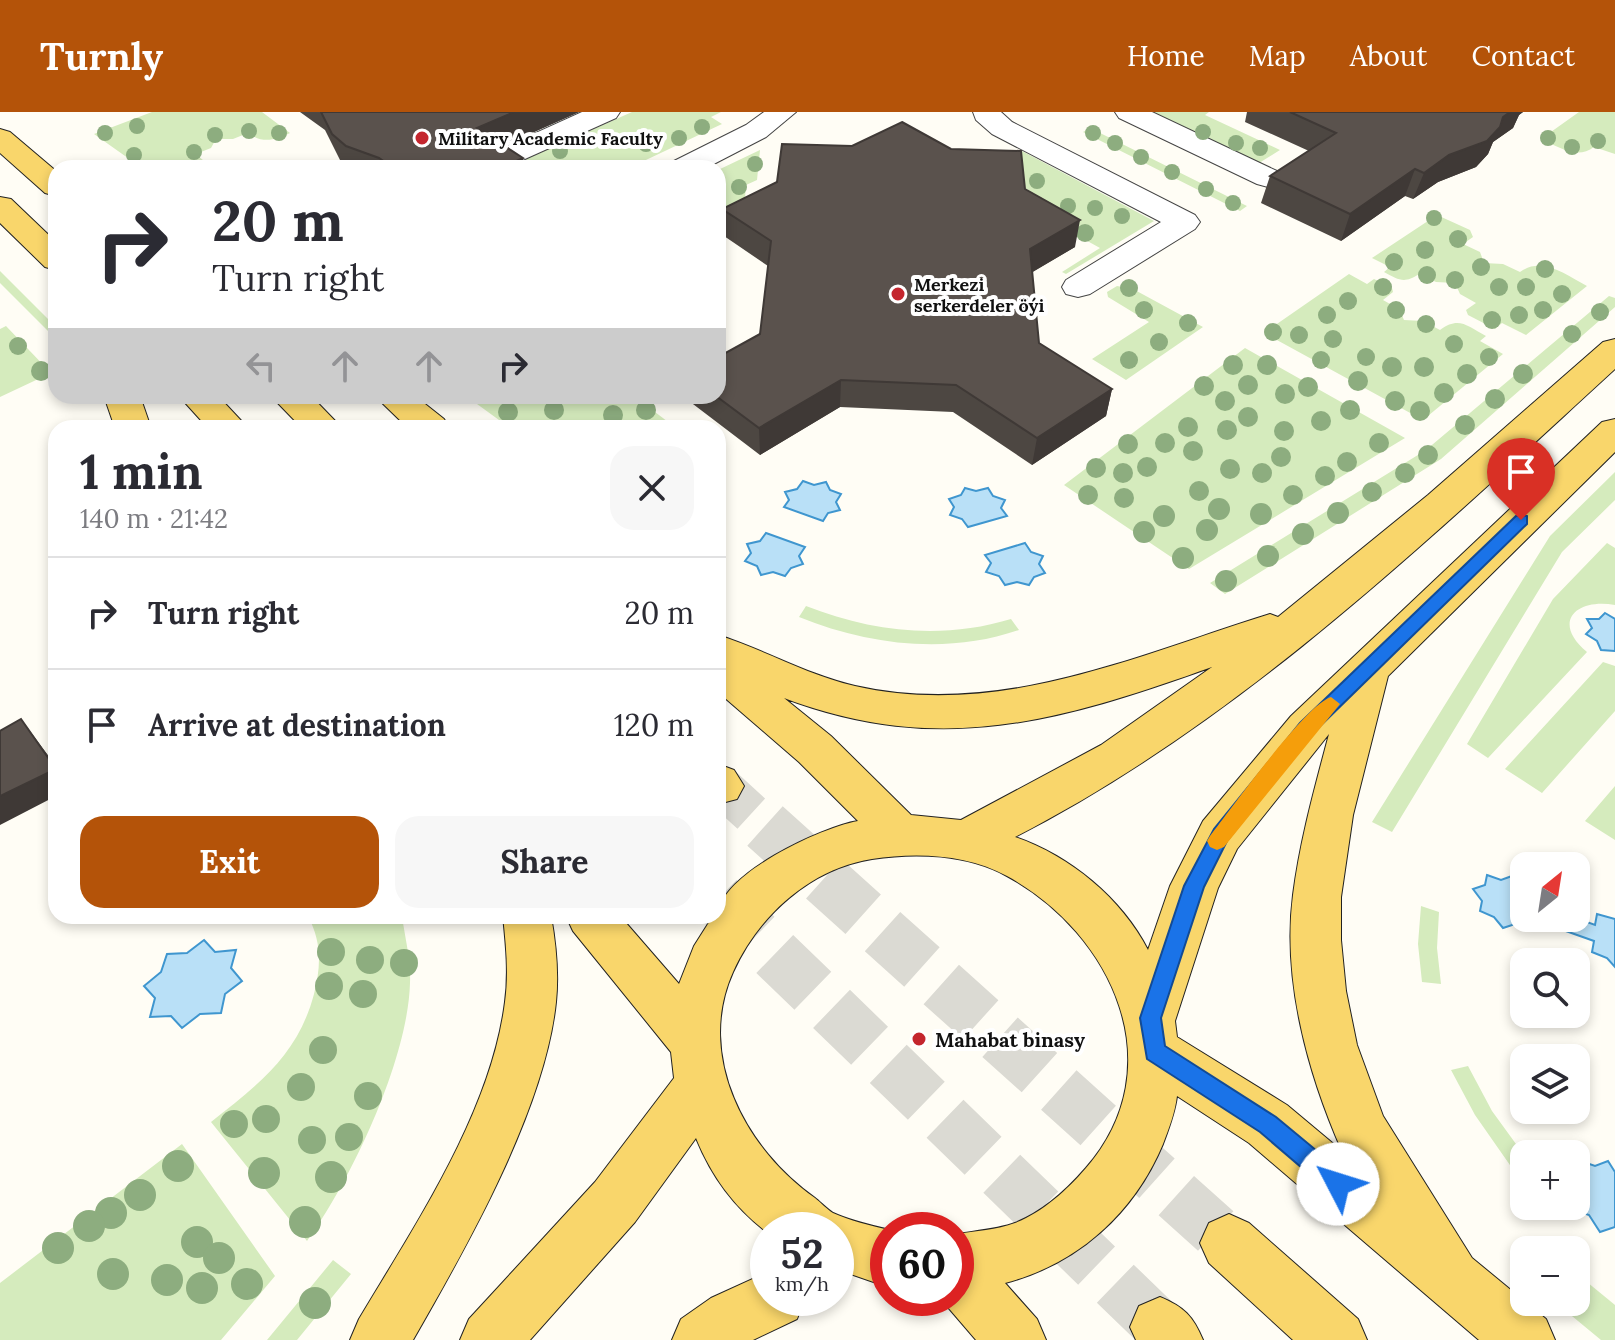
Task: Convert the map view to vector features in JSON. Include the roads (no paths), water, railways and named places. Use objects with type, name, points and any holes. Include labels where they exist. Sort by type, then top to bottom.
[{"type":"main road","points":[[0,138],[48,180]]},
{"type":"main road","points":[[0,206],[48,252]]},
{"type":"main road","points":[[967,839],[1058,792],[1135,745],[1299,621],[1460,489],[1615,350]]},
{"type":"main road","points":[[205,404],[222,420]]},
{"type":"main road","points":[[298,404],[315,420]]},
{"type":"main road","points":[[402,404],[422,420]]},
{"type":"main road","points":[[974,1259],[1017,1251],[1077,1219],[1121,1170],[1148,1114],[1152,1035],[1194,886],[1220,835],[1307,728],[1615,431]]},
{"type":"main road","points":[[726,655],[824,695],[863,704],[904,711],[988,711],[1070,695],[1299,621]]},
{"type":"main road","points":[[1370,664],[1330,815],[1317,897],[1316,940],[1321,991],[1331,1045],[1361,1131],[1454,1282]]},
{"type":"main road","points":[[726,675],[815,749],[899,833]]},
{"type":"main road","points":[[490,1340],[615,1202],[698,1064],[701,986],[723,937],[755,895],[797,863],[845,842],[899,833],[967,839],[1017,856],[1063,884],[1102,921],[1133,967],[1152,1035],[1268,1124],[1525,1340]]},
{"type":"main road","points":[[380,1340],[437,1244],[509,1084],[526,1029],[531,992],[532,950],[528,924]]},
{"type":"main road","points":[[596,924],[698,1064],[724,1142],[761,1192],[788,1212]]},
{"type":"main road","points":[[1229,1243],[1337,1340]]},
{"type":"main road","points":[[974,1293],[1016,1340]]},
{"type":"main road","points":[[702,1340],[750,1310]]},
{"type":"lane","points":[[506,157],[606,112]]},
{"type":"lane","points":[[699,160],[756,131],[782,112]]},
{"type":"lane","points":[[1129,112],[1268,178]]},
{"type":"lane","points":[[986,114],[1002,128],[1184,222],[1078,287]]},
{"type":"water","points":[[803,481],[814,485],[826,482],[830,490],[841,494],[836,502],[840,510],[828,513],[823,521],[784,507],[789,500],[785,492],[797,489]]},
{"type":"water","points":[[965,488],[976,491],[988,488],[993,496],[1005,500],[1001,508],[1007,516],[968,527],[962,519],[950,515],[954,507],[949,499],[961,495]]},
{"type":"water","points":[[766,533],[805,547],[799,556],[803,564],[791,568],[785,576],[773,572],[761,575],[757,566],[745,561],[751,553],[747,544],[760,541]]},
{"type":"water","points":[[1025,543],[1031,552],[1043,556],[1039,564],[1045,573],[1034,577],[1029,585],[1017,582],[1005,585],[999,576],[986,572],[991,563],[985,555]]},
{"type":"water","points":[[1605,613],[1615,619],[1615,651],[1601,650],[1597,641],[1586,634],[1592,628],[1587,619],[1599,619]]},
{"type":"water","points":[[1487,875],[1501,880],[1510,877],[1510,926],[1503,928],[1494,917],[1480,911],[1482,901],[1473,889],[1485,885]]},
{"type":"water","points":[[1597,914],[1615,919],[1615,967],[1607,958],[1592,952],[1594,941],[1569,932],[1590,932],[1590,923],[1595,925]]},
{"type":"water","points":[[204,940],[215,952],[236,950],[231,968],[242,981],[225,994],[221,1013],[200,1014],[182,1028],[171,1016],[150,1017],[155,998],[144,986],[161,972],[167,954],[187,953]]},
{"type":"water","points":[[1608,1161],[1615,1172],[1615,1227],[1600,1232],[1590,1217],[1590,1164],[1595,1166]]},
{"type":"tunnel","points":[[726,791],[767,828]]},
{"type":"tunnel","points":[[765,826],[1229,1243]]},
{"type":"tunnel","points":[[726,907],[1160,1327]]},
{"type":"place","name":"Military Academic Faculty","points":[[422,138]]},
{"type":"place","name":"Merkezi serkerdeler öýi","points":[[898,294]]},
{"type":"place","name":"Mahabat binasy","points":[[919,1039]]}]
